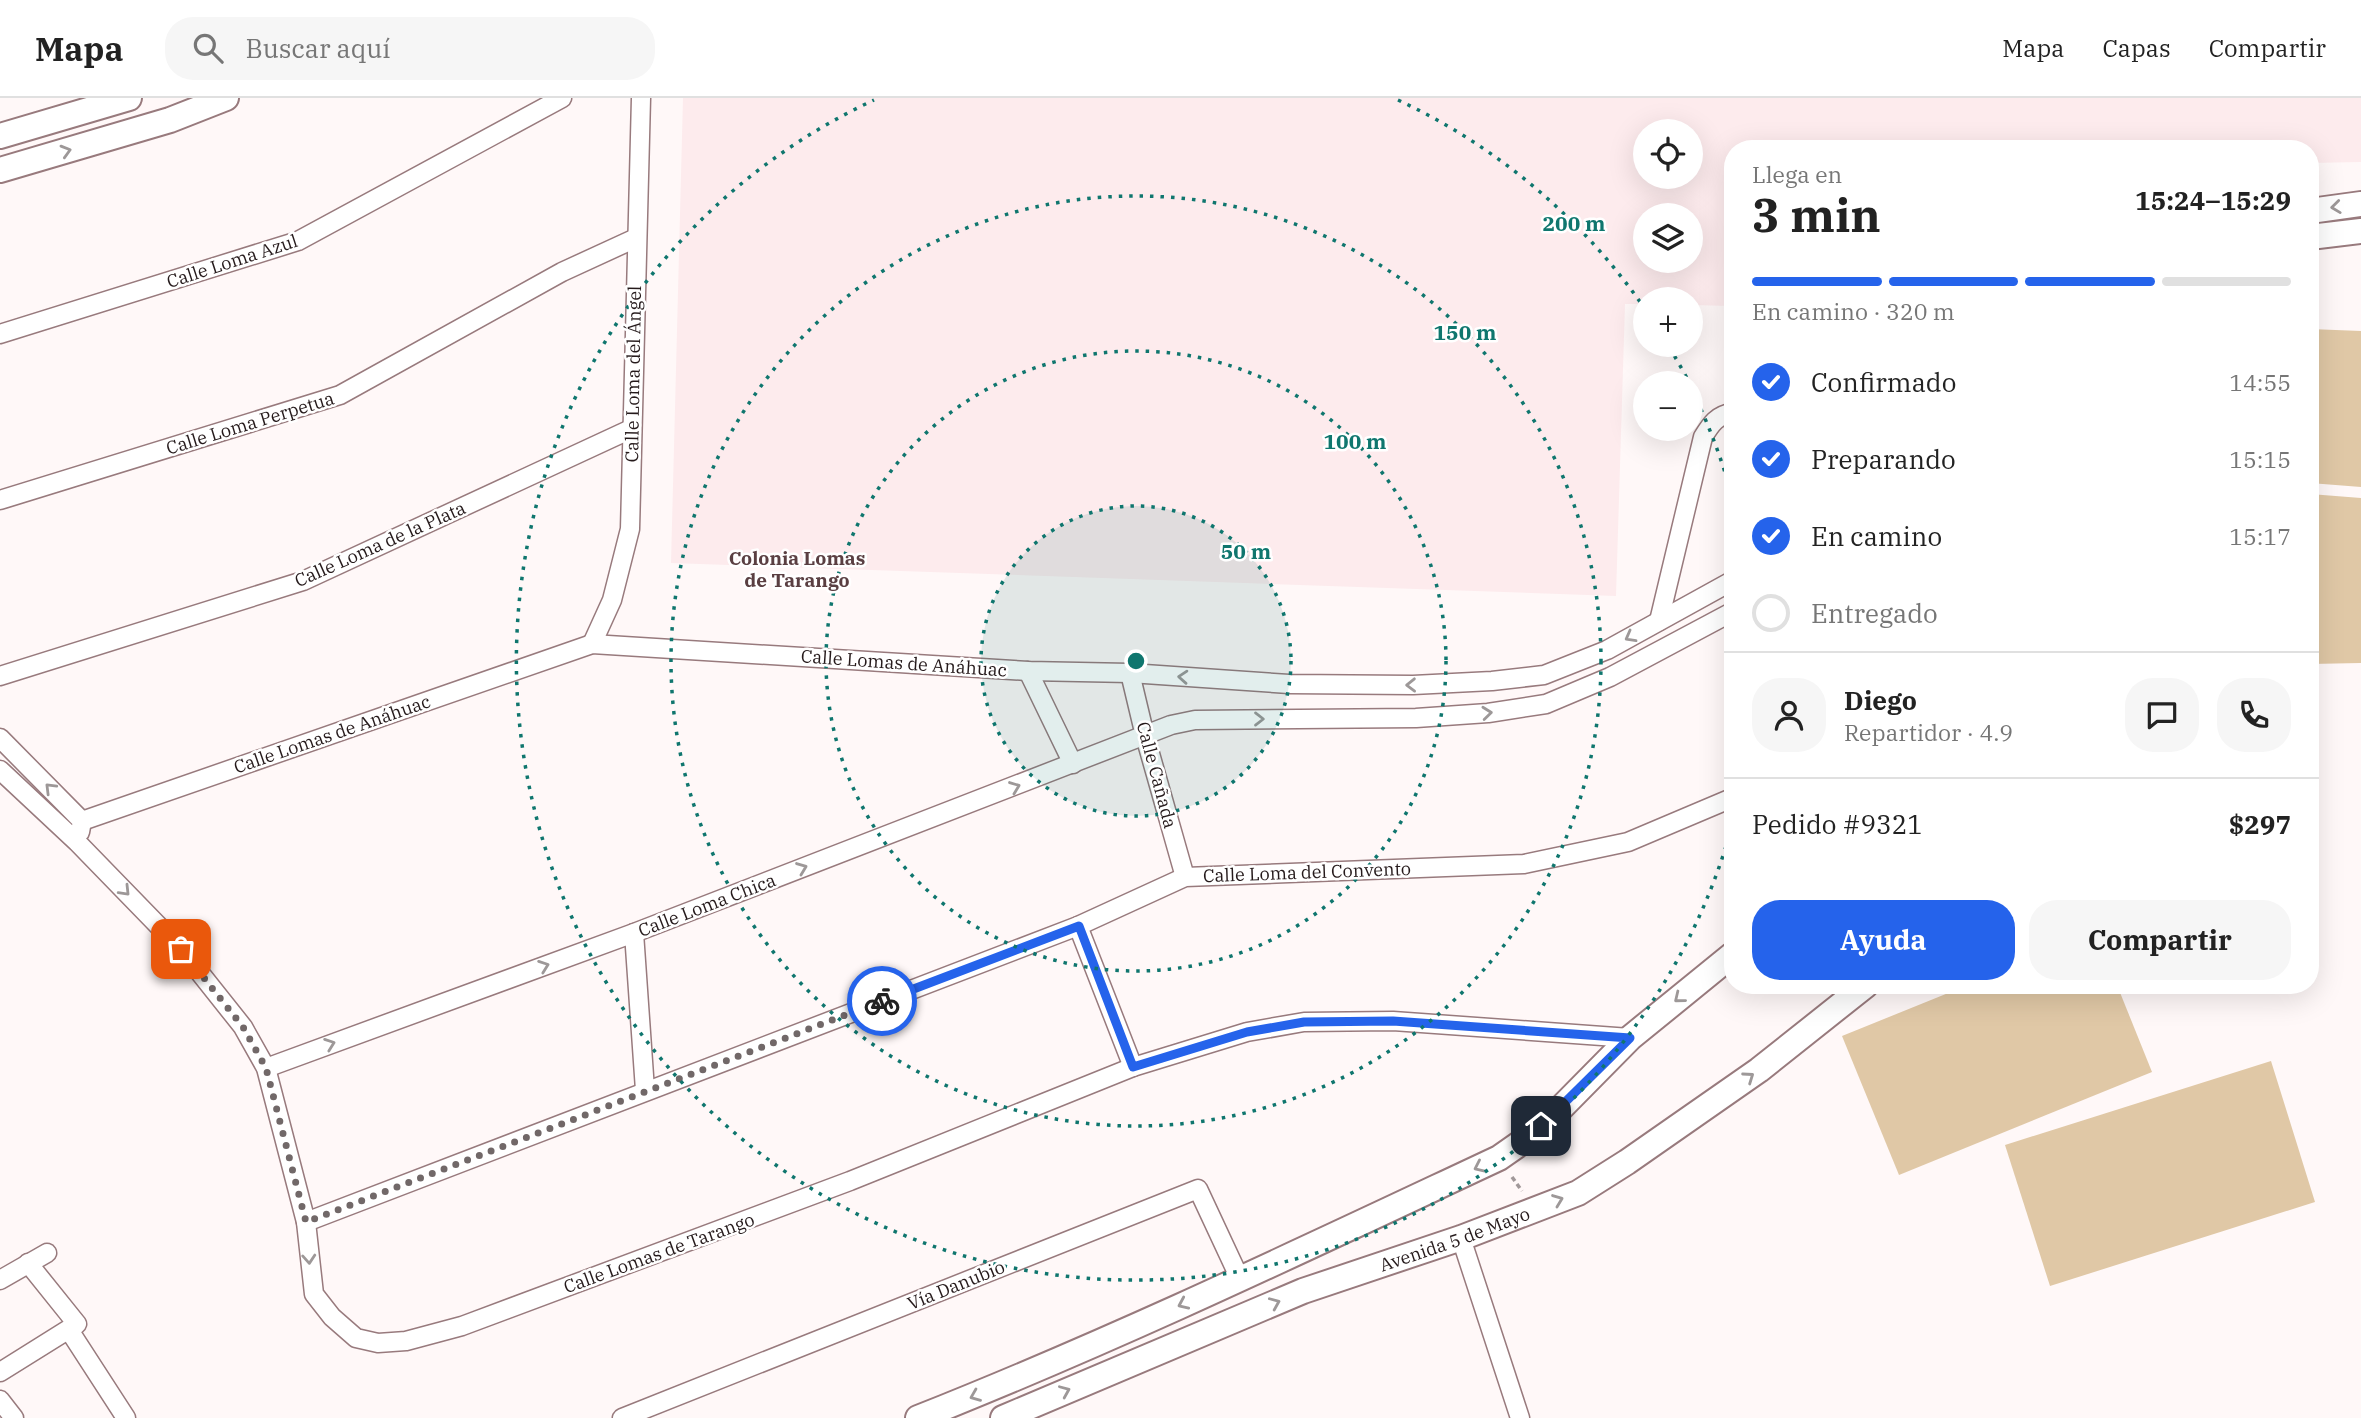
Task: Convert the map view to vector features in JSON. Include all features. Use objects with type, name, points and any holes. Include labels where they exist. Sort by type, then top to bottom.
[{"type":"main road","points":[[0,136],[129,98]]},
{"type":"main road","points":[[0,170],[170,120],[226,98]]},
{"type":"main road","points":[[2319,210],[2361,204]]},
{"type":"main road","points":[[2319,236],[2361,231]]},
{"type":"main road","points":[[918,1418],[999,1386],[1240,1279],[1499,1158],[1554,1115],[1630,1038],[1724,962]]},
{"type":"main road","name":"Avenida 5 de Mayo","points":[[1003,1418],[1303,1291],[1461,1238],[1578,1193],[1759,1070],[1855,994]]},
{"type":"street","name":"Calle Loma Azul","points":[[0,334],[298,241],[562,98]]},
{"type":"street","name":"Calle Loma del Ángel","points":[[592,643],[612,600],[630,529],[641,98]]},
{"type":"street","name":"Calle Loma Perpetua","points":[[0,500],[340,395],[562,272],[636,238]]},
{"type":"street","points":[[1659,621],[1703,437],[1712,422],[1724,415]]},
{"type":"street","name":"Calle Loma de la Plata","points":[[0,676],[303,581],[631,429]]},
{"type":"street","name":"Calle Lomas de Anáhuac","points":[[82,821],[592,643],[1028,671],[1130,673],[1289,684],[1413,685],[1492,681],[1544,675],[1607,650],[1724,585]]},
{"type":"street","points":[[1145,736],[1171,725],[1195,720],[1416,718],[1488,713],[1546,704],[1610,677],[1724,616]]},
{"type":"street","points":[[1028,671],[1073,764]]},
{"type":"street","name":"Calle Cañada","points":[[1130,673],[1185,877]]},
{"type":"street","name":"Calle Loma Chica","points":[[266,1068],[634,933],[1145,736]]},
{"type":"street","points":[[0,738],[82,821],[77,842]]},
{"type":"street","name":"Calle Lomas de Tarango","points":[[0,770],[77,842],[181,949],[243,1027],[266,1068],[306,1222],[314,1294],[332,1317],[356,1338],[378,1343],[406,1341],[462,1326],[850,1181],[1133,1067],[1247,1032],[1304,1022],[1393,1021],[1630,1038]]},
{"type":"street","name":"Calle Loma del Convento","points":[[306,1222],[1079,926],[1185,877],[1524,864],[1628,842],[1724,801]]},
{"type":"street","points":[[1079,926],[1133,1067]]},
{"type":"street","points":[[634,933],[645,1090]]},
{"type":"street","name":"Vía Danubio","points":[[622,1418],[1198,1189],[1240,1279]]},
{"type":"street","points":[[1461,1238],[1520,1418]]},
{"type":"street","points":[[0,1280],[47,1253]]},
{"type":"street","points":[[28,1263],[73,1327],[126,1418]]},
{"type":"street","points":[[0,1372],[73,1327]]},
{"type":"street","points":[[0,1401],[14,1418]]},
{"type":"path","points":[[1499,1158],[1534,1209]]},
{"type":"shaded area","points":[[683,98],[2361,98],[2361,162],[2319,163],[2319,140],[1724,140],[1724,306],[1703,305],[1703,287],[1633,287],[1633,304],[1625,304],[1616,596],[671,563]]},
{"type":"shaded area","points":[[2319,329],[2361,331],[2361,487],[2319,484]]},
{"type":"shaded area","points":[[2319,495],[2361,498],[2361,663],[2319,664]]},
{"type":"shaded area","points":[[1946,994],[2121,994],[2152,1072],[1899,1175],[1842,1036]]},
{"type":"shaded area","points":[[2271,1061],[2315,1202],[2050,1286],[2005,1145]]},
{"type":"way so far","points":[[181,949],[243,1027],[266,1068],[306,1222],[882,1001]]},
{"type":"district","name":"Colonia Lomas de Tarango","points":[[797,569]]},
{"type":"route","points":[[882,1001],[1079,926],[1133,1067],[1247,1032],[1304,1022],[1393,1021],[1630,1038],[1541,1126]]}]
